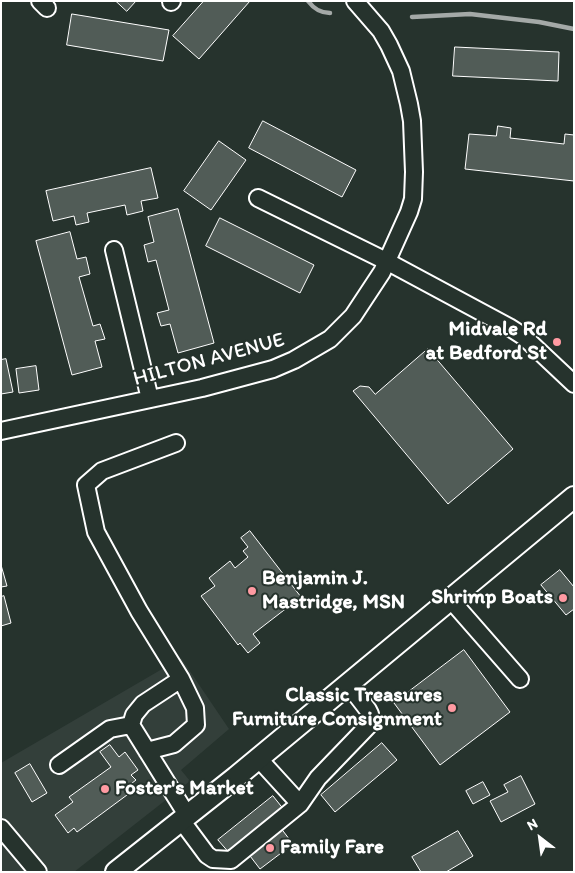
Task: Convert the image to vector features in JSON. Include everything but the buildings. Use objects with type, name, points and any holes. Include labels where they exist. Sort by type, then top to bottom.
[{"type":"main road","points":[[116,872],[258,758],[574,497]]},
{"type":"street","name":"HILTON AVENUE","points":[[1,431],[202,388],[274,369],[294,360],[330,339],[353,316],[388,262],[409,212],[414,172],[410,104],[401,71],[378,27],[355,1]]},
{"type":"street","points":[[258,198],[388,262],[509,327],[523,336],[574,384]]},
{"type":"street","points":[[114,250],[150,399]]},
{"type":"street","points":[[147,751],[174,744],[196,725],[196,708],[181,679],[139,611],[96,532],[86,485],[102,471],[176,443]]},
{"type":"street","points":[[450,599],[520,679]]},
{"type":"street","points":[[181,679],[143,704],[134,715],[131,725],[207,855],[213,859],[231,860],[300,804],[318,778],[370,724],[368,710],[348,684]]},
{"type":"street","points":[[59,765],[110,729],[131,725]]},
{"type":"street","points":[[258,758],[300,804]]},
{"type":"street","points":[[1,828],[38,872]]},
{"type":"shaded area","points":[[181,658],[229,729],[181,770],[190,781],[74,872],[1,872],[1,763]]},
{"type":"waterway","points":[[308,1],[318,10],[330,13]]},
{"type":"waterway","points":[[412,17],[470,14],[539,22],[574,29]]},
{"type":"place","name":"Midvale Rd at Bedford St","points":[[557,342]]},
{"type":"place","name":"Benjamin J. Mastridge, MSN","points":[[252,591]]},
{"type":"place","name":"Shrimp Boats","points":[[563,598]]},
{"type":"place","name":"Classic Treasures Furniture Consignment","points":[[452,708]]},
{"type":"place","name":"Foster's Market","points":[[105,789]]},
{"type":"place","name":"Family Fare","points":[[270,848]]}]
